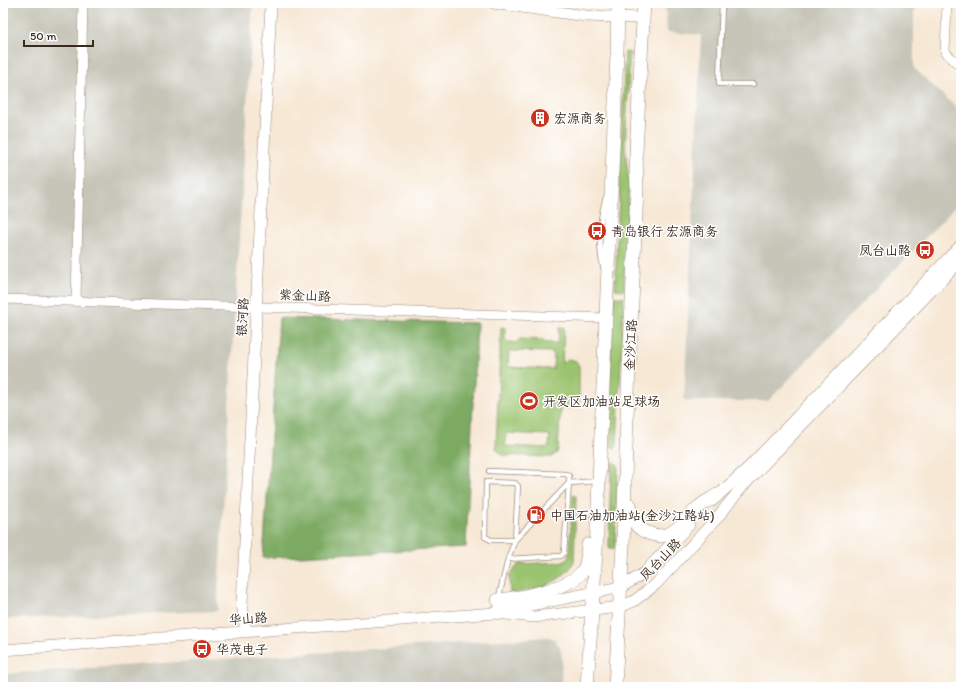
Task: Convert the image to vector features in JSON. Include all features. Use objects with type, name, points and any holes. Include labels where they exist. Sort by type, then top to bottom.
[{"type":"main road","name":"金沙江路","points":[[587,687],[592,593],[596,552],[618,3]]},
{"type":"main road","name":"金沙江路","points":[[615,687],[627,463],[627,416],[637,189],[636,152],[644,3]]},
{"type":"main road","points":[[627,463],[633,520],[637,527],[652,535],[660,536],[675,532],[698,507],[717,495]]},
{"type":"main road","points":[[497,607],[523,596],[559,587],[580,574],[587,560],[590,513],[599,480]]},
{"type":"street","points":[[76,301],[83,3]]},
{"type":"street","name":"银河路","points":[[246,632],[242,604],[271,3]]},
{"type":"street","points":[[493,3],[521,5],[586,16],[642,18]]},
{"type":"street","points":[[947,3],[946,52],[961,67]]},
{"type":"street","name":"凤台山路","points":[[497,607],[522,606],[621,587],[644,574],[717,495],[728,488],[749,467],[961,245]]},
{"type":"street","name":"凤台山路","points":[[620,607],[642,596],[656,584],[717,518],[742,487],[961,260]]},
{"type":"street","name":"紫金山路","points":[[3,299],[606,318]]},
{"type":"street","points":[[497,607],[534,616],[620,607]]},
{"type":"street","name":"华山路","points":[[3,650],[246,632],[497,607]]},
{"type":"lane","points":[[722,3],[719,84],[753,84]]},
{"type":"lane","points":[[489,471],[566,474],[569,476],[564,553],[561,556],[508,559]]},
{"type":"lane","points":[[497,607],[508,559],[515,540],[518,486],[515,483],[486,482],[485,537],[491,540],[515,540],[569,483],[599,480]]},
{"type":"shaded area","points":[[3,3],[253,3],[217,611],[3,619]]},
{"type":"shaded area","points":[[665,3],[914,3],[914,68],[961,112],[961,201],[768,401],[684,401],[701,35],[667,32]]},
{"type":"shaded area","points":[[548,637],[554,639],[560,647],[562,657],[561,687],[3,687],[3,674]]},
{"type":"green space","points":[[625,52],[630,53],[625,147],[629,185],[624,290],[615,289]]},
{"type":"green space","points":[[614,297],[624,297],[617,446],[614,448],[612,447],[608,407]]},
{"type":"green space","points":[[279,318],[477,323],[466,547],[263,558]]},
{"type":"green space","points":[[501,327],[505,328],[505,341],[516,343],[520,339],[544,340],[546,343],[558,343],[559,328],[564,327],[562,364],[568,359],[576,361],[579,366],[579,401],[574,407],[571,408],[566,408],[561,403],[557,453],[551,457],[502,455],[496,448]],"holes":[[[509,352],[552,352],[554,355],[553,369],[508,367]],[[506,433],[550,435],[549,446],[546,448],[505,446]]]},
{"type":"green space","points":[[614,462],[618,465],[615,548],[609,548],[611,464]]},
{"type":"green space","points":[[573,494],[576,496],[574,561],[569,569],[555,581],[546,585],[510,593],[509,575],[519,564],[564,562],[569,557]]},
{"type":"place","name":"宏源商务","points":[[540,118]]},
{"type":"place","name":"青岛银行 宏源商务","points":[[597,231]]},
{"type":"place","name":"凤台山路","points":[[925,250]]},
{"type":"place","name":"开发区加油站足球场","points":[[529,401]]},
{"type":"place","name":"中国石油加油站(金沙江路站)","points":[[536,515]]},
{"type":"place","name":"华茂电子","points":[[202,649]]}]
